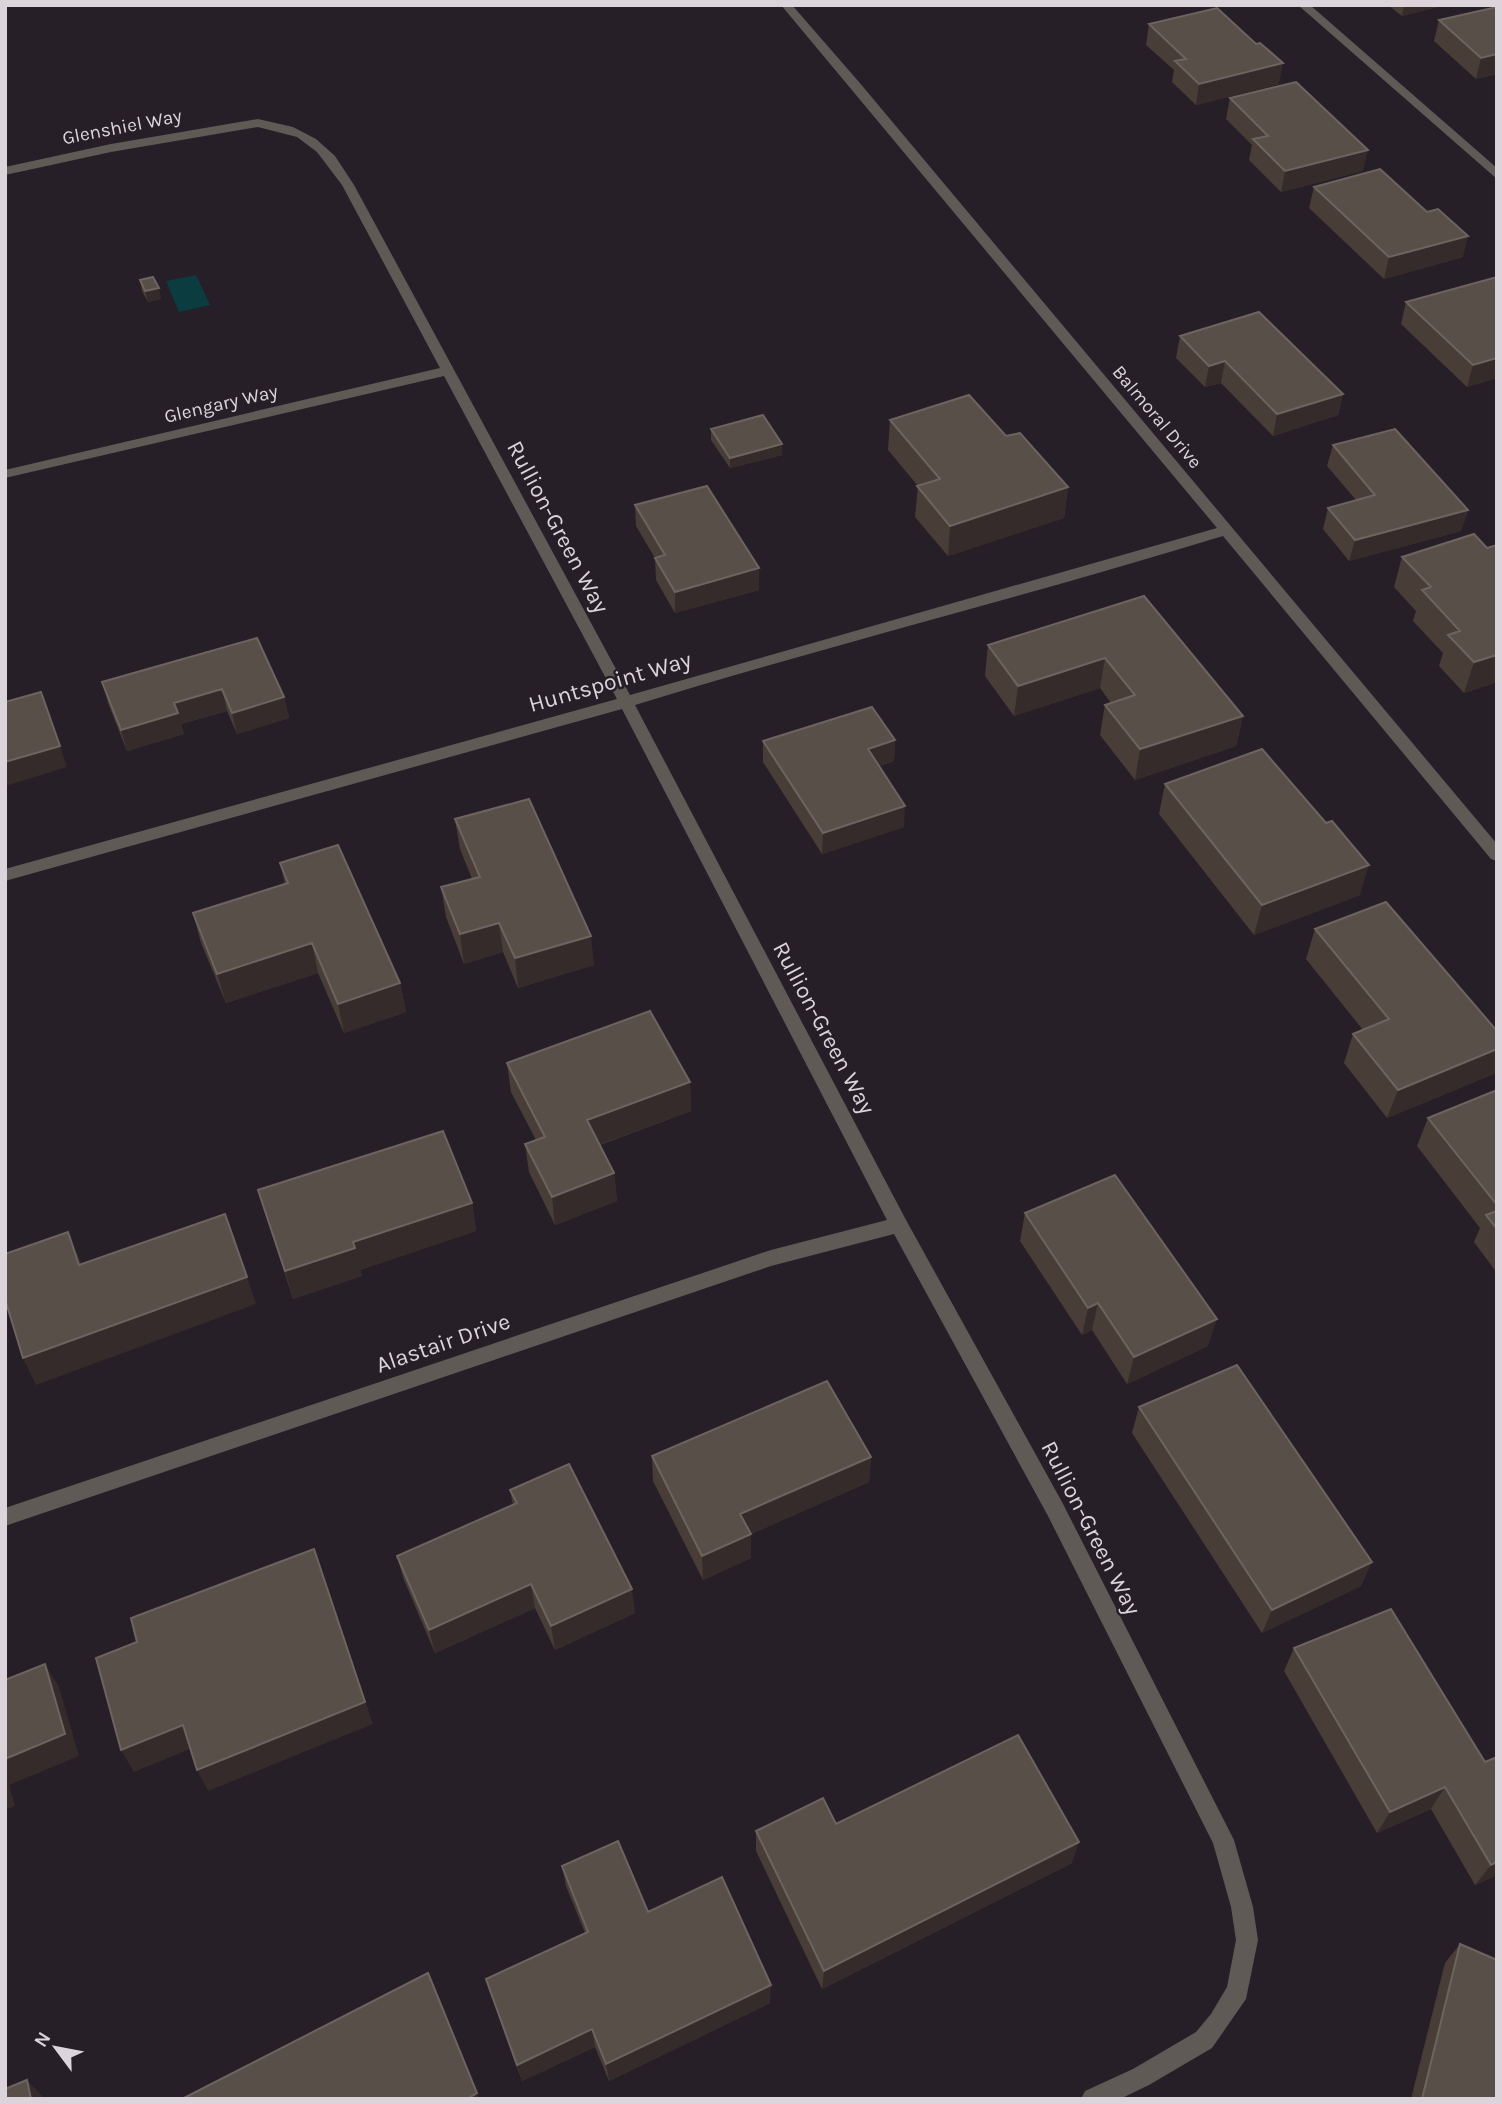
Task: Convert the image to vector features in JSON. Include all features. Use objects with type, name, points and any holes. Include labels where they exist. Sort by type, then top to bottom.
[{"type":"street","name":"Balmoral Drive","points":[[786,5],[1497,855]]},
{"type":"street","points":[[1303,5],[1497,175]]},
{"type":"street","name":"Glenshiel Way","points":[[5,171],[246,123]]},
{"type":"street","name":"Rullion-Green Way","points":[[246,123],[290,130],[308,136],[330,155],[626,702],[899,1225],[1055,1509],[1223,1840],[1242,1907],[1247,1940],[1238,1991],[1204,2040],[1141,2077],[1093,2099]]},
{"type":"street","name":"Glengary Way","points":[[5,474],[446,371]]},
{"type":"street","name":"Huntspoint Way","points":[[5,875],[1122,562],[1227,530]]},
{"type":"street","name":"Alastair Drive","points":[[5,1517],[771,1258],[899,1225]]},
{"type":"water","points":[[196,275],[210,305],[179,312],[166,281]]},
{"type":"building","points":[[1497,7],[1497,54],[1481,58],[1439,20]]},
{"type":"building","points":[[1217,8],[1256,44],[1260,43],[1283,63],[1199,84],[1175,61],[1186,59],[1149,24]]},
{"type":"building","points":[[1296,82],[1368,150],[1285,171],[1253,139],[1268,136],[1230,98]]},
{"type":"building","points":[[1380,169],[1427,212],[1438,209],[1468,236],[1389,257],[1314,187]]},
{"type":"building","points":[[153,277],[159,288],[145,291],[140,280]]},
{"type":"building","points":[[1497,277],[1497,358],[1473,365],[1406,302]]},
{"type":"building","points":[[1259,312],[1343,394],[1277,414],[1225,361],[1209,366],[1180,336]]},
{"type":"building","points":[[969,395],[1006,436],[1020,433],[1068,487],[950,526],[917,486],[940,479],[890,420]]},
{"type":"building","points":[[763,415],[782,444],[730,458],[711,429]]},
{"type":"building","points":[[1395,429],[1468,510],[1355,540],[1328,508],[1375,495],[1333,445]]},
{"type":"building","points":[[707,486],[759,568],[675,592],[655,558],[665,555],[635,505]]},
{"type":"building","points":[[1474,534],[1487,548],[1497,545],[1497,655],[1474,662],[1448,635],[1460,631],[1422,590],[1431,587],[1402,557]]},
{"type":"building","points":[[1144,596],[1243,716],[1140,749],[1105,705],[1135,695],[1105,658],[1018,686],[988,645]]},
{"type":"building","points":[[257,638],[284,697],[232,713],[222,689],[174,703],[178,713],[121,730],[102,682]]},
{"type":"building","points":[[41,692],[60,746],[5,762],[5,702]]},
{"type":"building","points":[[872,707],[895,740],[868,749],[905,806],[823,833],[763,741]]},
{"type":"building","points":[[1262,749],[1326,823],[1332,821],[1369,865],[1262,905],[1165,784]]},
{"type":"building","points":[[529,799],[591,936],[515,958],[499,923],[460,934],[441,887],[480,877],[455,819]]},
{"type":"building","points":[[338,845],[400,983],[338,1004],[312,943],[217,974],[193,913],[288,883],[280,863]]},
{"type":"building","points":[[1386,902],[1497,1031],[1497,1049],[1398,1090],[1353,1034],[1389,1019],[1315,929]]},
{"type":"building","points":[[650,1011],[690,1082],[587,1120],[614,1173],[552,1197],[525,1144],[545,1137],[507,1063]]},
{"type":"building","points":[[1497,1090],[1497,1205],[1428,1118]]},
{"type":"building","points":[[443,1131],[472,1203],[353,1242],[355,1248],[285,1271],[258,1190]]},
{"type":"building","points":[[1115,1175],[1217,1319],[1134,1357],[1098,1303],[1088,1308],[1025,1213]]},
{"type":"building","points":[[1497,1211],[1497,1229],[1486,1215]]},
{"type":"building","points":[[225,1214],[247,1277],[23,1358],[5,1299],[5,1254],[68,1232],[79,1265]]},
{"type":"building","points":[[1237,1365],[1372,1562],[1272,1610],[1139,1407]]},
{"type":"building","points":[[827,1381],[871,1457],[740,1514],[751,1534],[702,1556],[652,1456]]},
{"type":"building","points":[[569,1464],[632,1589],[551,1626],[531,1584],[429,1630],[397,1556],[517,1503],[510,1490]]},
{"type":"building","points":[[314,1549],[365,1702],[197,1770],[183,1725],[121,1750],[96,1658],[137,1642],[131,1618]]},
{"type":"building","points":[[1391,1609],[1485,1762],[1497,1757],[1497,1862],[1491,1865],[1445,1787],[1390,1812],[1294,1648]]},
{"type":"building","points":[[45,1664],[65,1734],[5,1759],[5,1680]]},
{"type":"building","points":[[1018,1735],[1079,1842],[824,1971],[756,1831],[823,1798],[836,1824]]},
{"type":"building","points":[[618,1841],[648,1912],[722,1877],[771,1985],[606,2064],[592,2029],[517,2065],[486,1979],[588,1932],[562,1866]]},
{"type":"building","points":[[1460,1944],[1497,1960],[1497,2099],[1422,2099]]},
{"type":"building","points":[[428,1973],[477,2093],[467,2099],[182,2099]]},
{"type":"building","points":[[27,2080],[31,2099],[5,2099],[5,2089]]}]
